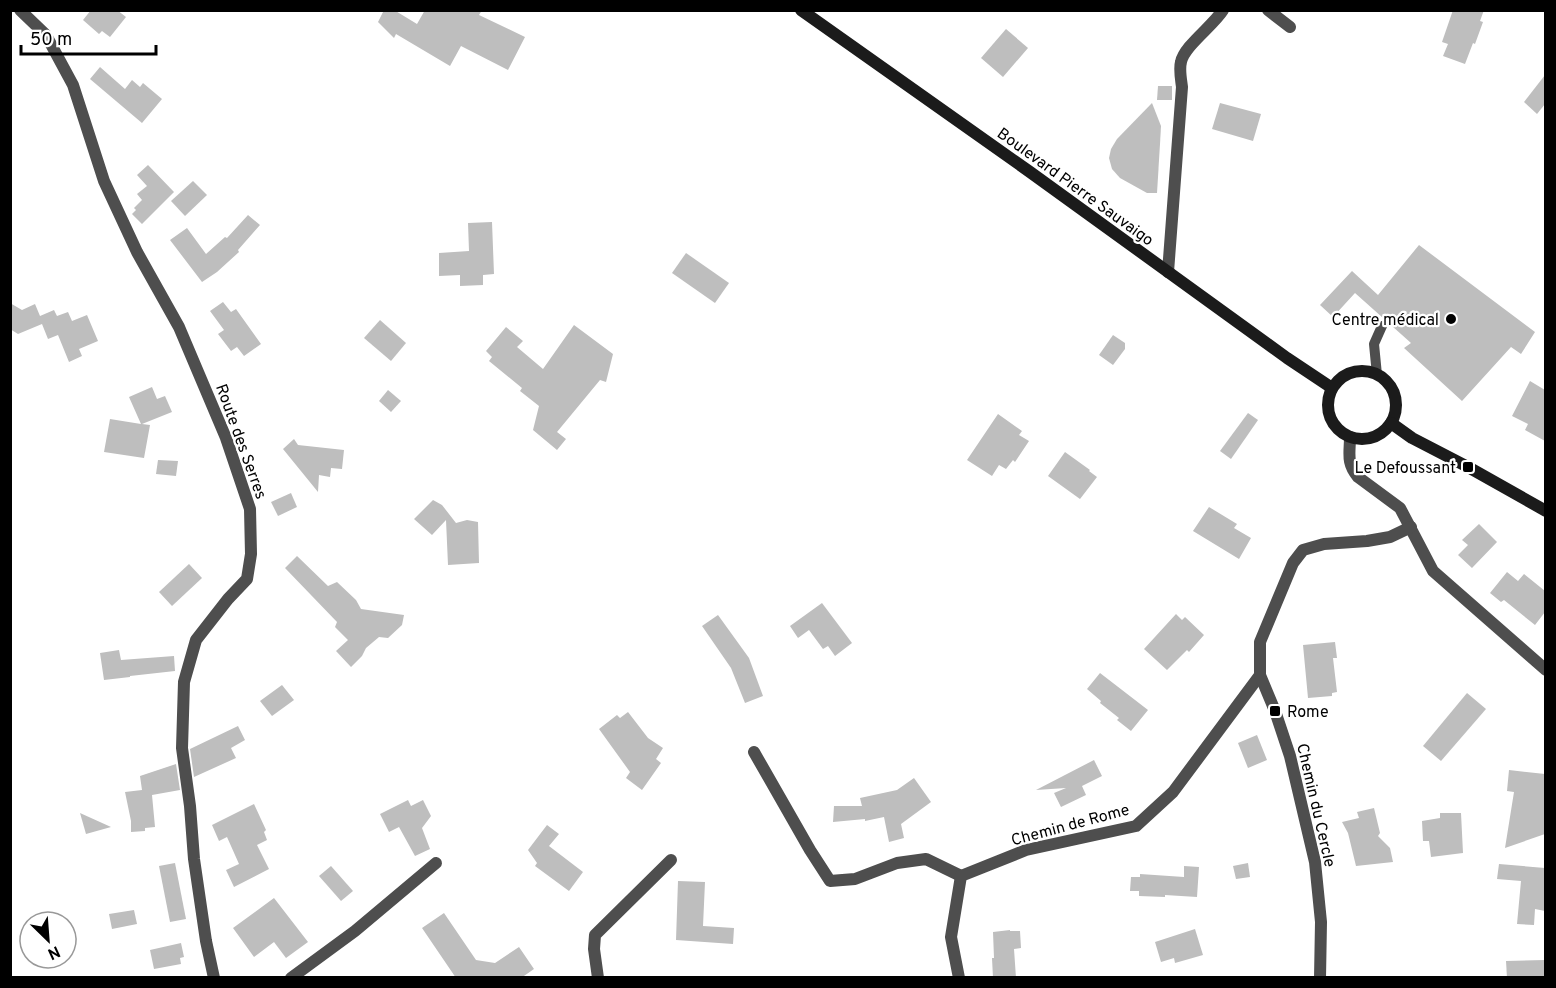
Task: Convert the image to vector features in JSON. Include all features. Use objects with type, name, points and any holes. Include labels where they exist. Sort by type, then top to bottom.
[{"type":"main road","name":"Boulevard Pierre Sauvaigo","points":[[801,10],[1332,388]]},
{"type":"main road","points":[[1358,371],[1369,371],[1377,375],[1388,382],[1394,391],[1395,413],[1391,423],[1384,432],[1373,437],[1362,439],[1350,437],[1332,422],[1328,411],[1328,400],[1332,388],[1348,374],[1358,371]]},
{"type":"main road","points":[[1391,423],[1412,438],[1543,506]]},
{"type":"street","name":"Route des Serres","points":[[20,10],[46,35],[73,85],[104,181],[136,252],[179,327],[226,438],[250,509],[251,554],[247,579],[196,640],[183,682],[182,748],[194,859],[214,978]]},
{"type":"street","points":[[1168,272],[1182,87],[1181,61],[1193,43],[1217,20],[1223,10]]},
{"type":"street","points":[[1268,10],[1290,27]]},
{"type":"street","points":[[1350,437],[1349,463],[1353,470],[1358,477],[1400,508],[1434,571],[1545,670]]},
{"type":"street","name":"Chemin du Cercle","points":[[1320,978],[1321,922],[1315,862],[1290,756],[1260,675],[1260,642],[1293,563],[1303,550],[1324,544],[1390,537],[1411,527]]},
{"type":"street","name":"Chemin de Rome","points":[[962,876],[1026,850],[1136,826],[1173,792],[1260,675]]},
{"type":"street","points":[[754,752],[830,881],[855,879],[897,863],[926,859],[962,876],[951,937],[959,978]]},
{"type":"street","points":[[598,978],[594,949],[596,934],[671,860]]},
{"type":"street","points":[[291,978],[355,931],[436,863]]},
{"type":"lane","points":[[1377,375],[1374,344],[1382,326]]},
{"type":"building","points":[[91,10],[117,10],[126,17],[110,37],[102,31],[99,34],[83,20]]},
{"type":"building","points":[[384,10],[394,10],[417,24],[425,10],[482,10],[479,15],[525,37],[508,70],[461,46],[450,66],[396,34],[394,38],[378,22]]},
{"type":"building","points":[[1453,10],[1484,10],[1480,21],[1483,22],[1465,64],[1443,56],[1448,44],[1442,42]]},
{"type":"building","points":[[1006,29],[1028,48],[1003,77],[981,58]]},
{"type":"building","points":[[100,67],[125,89],[132,80],[140,87],[143,83],[162,99],[142,123],[90,79]]},
{"type":"building","points":[[1545,75],[1545,104],[1537,114],[1524,102]]},
{"type":"building","points":[[1158,86],[1172,86],[1172,100],[1157,100]]},
{"type":"building","points":[[1152,103],[1161,126],[1160,144],[1157,193],[1147,193],[1120,178],[1112,169],[1109,158],[1117,139]]},
{"type":"building","points":[[1220,103],[1261,114],[1253,141],[1212,129]]},
{"type":"building","points":[[148,165],[174,192],[142,224],[132,214],[136,210],[134,208],[142,200],[137,194],[147,186],[137,175]]},
{"type":"building","points":[[193,181],[207,195],[185,216],[171,201]]},
{"type":"building","points":[[248,215],[260,225],[238,250],[239,252],[202,282],[170,240],[187,228],[206,254],[225,237],[227,238]]},
{"type":"building","points":[[492,222],[494,274],[483,275],[483,285],[460,286],[460,275],[439,276],[439,253],[469,251],[468,223]]},
{"type":"building","name":"Centre médical","points":[[1419,245],[1535,332],[1521,354],[1511,347],[1462,401],[1404,348],[1411,343],[1355,293],[1333,317],[1320,305],[1352,271],[1378,295]]},
{"type":"building","points":[[686,253],[729,283],[715,303],[672,273]]},
{"type":"building","points":[[223,302],[231,312],[236,309],[261,344],[244,356],[237,347],[231,351],[218,334],[224,330],[210,311]]},
{"type":"building","points":[[10,303],[22,310],[35,304],[40,316],[54,310],[57,316],[68,312],[72,321],[87,315],[98,341],[79,349],[82,356],[69,362],[58,335],[48,339],[42,324],[18,334],[10,329]]},
{"type":"building","points":[[380,320],[406,343],[391,361],[364,338]]},
{"type":"building","points":[[574,325],[613,354],[606,382],[600,380],[557,432],[566,439],[557,450],[533,430],[539,406],[520,391],[522,388],[489,361],[492,357],[486,351],[506,327],[523,341],[517,347],[543,369]]},
{"type":"building","points":[[1113,335],[1125,343],[1125,349],[1113,365],[1099,355]]},
{"type":"building","points":[[1530,381],[1545,390],[1545,441],[1525,430],[1528,424],[1512,416]]},
{"type":"building","points":[[152,387],[157,399],[165,396],[172,412],[142,424],[150,425],[144,458],[104,452],[110,419],[141,424],[129,397]]},
{"type":"building","points":[[388,390],[401,401],[391,412],[379,401]]},
{"type":"building","points":[[1248,413],[1258,420],[1231,459],[1220,451]]},
{"type":"building","points":[[998,414],[1022,431],[1019,435],[1029,441],[1015,462],[1013,460],[1006,469],[999,465],[992,476],[967,460]]},
{"type":"building","points":[[294,439],[298,445],[344,450],[342,469],[331,468],[330,477],[319,475],[318,492],[283,449]]},
{"type":"building","points":[[1065,452],[1097,477],[1080,499],[1048,476]]},
{"type":"building","points":[[158,460],[178,461],[176,476],[156,474]]},
{"type":"building","points":[[291,493],[297,507],[278,516],[271,502]]},
{"type":"building","points":[[433,500],[442,505],[456,523],[467,520],[478,522],[479,563],[448,565],[446,520],[432,535],[414,519]]},
{"type":"building","points":[[1209,507],[1237,524],[1234,528],[1251,538],[1239,559],[1193,531]]},
{"type":"building","points":[[1479,524],[1497,542],[1472,568],[1458,555],[1468,545],[1462,540]]},
{"type":"building","points":[[297,556],[328,586],[337,582],[356,600],[361,609],[404,615],[402,625],[388,638],[379,637],[366,648],[362,656],[351,667],[336,651],[348,640],[335,627],[337,622],[285,568]]},
{"type":"building","points":[[189,564],[202,578],[172,606],[159,592]]},
{"type":"building","points":[[1507,572],[1518,581],[1524,574],[1545,591],[1545,612],[1535,625],[1504,600],[1501,602],[1490,593]]},
{"type":"building","points":[[822,603],[852,643],[835,656],[828,646],[823,649],[809,630],[798,638],[790,626]]},
{"type":"building","points":[[1176,614],[1182,620],[1185,617],[1204,635],[1189,652],[1187,650],[1167,670],[1144,649]]},
{"type":"building","points":[[718,615],[749,658],[763,696],[745,703],[731,668],[702,626]]},
{"type":"building","points":[[1335,642],[1337,658],[1333,658],[1337,692],[1332,693],[1332,696],[1308,698],[1303,645]]},
{"type":"building","points":[[119,650],[121,660],[174,656],[175,671],[104,680],[100,653]]},
{"type":"building","points":[[1100,673],[1148,710],[1131,731],[1087,689]]},
{"type":"building","points":[[282,685],[294,700],[272,716],[260,701]]},
{"type":"building","points":[[1467,693],[1486,709],[1441,761],[1423,746]]},
{"type":"building","points":[[628,712],[648,738],[663,748],[656,759],[661,763],[642,790],[626,778],[630,772],[599,729],[617,715],[620,718]]},
{"type":"building","points":[[238,726],[245,740],[231,748],[236,758],[194,777],[190,749]]},
{"type":"building","points":[[1257,735],[1267,760],[1248,768],[1238,743]]},
{"type":"building","points":[[1094,760],[1102,776],[1082,786],[1086,795],[1061,807],[1054,793],[1066,788],[1036,790]]},
{"type":"building","points":[[176,764],[180,790],[152,795],[155,827],[145,828],[145,831],[131,832],[125,792],[142,790],[140,776]]},
{"type":"building","points":[[1509,770],[1545,774],[1545,834],[1505,848],[1514,792],[1507,791]]},
{"type":"building","points":[[914,778],[931,802],[901,824],[904,838],[889,842],[884,817],[865,821],[865,819],[833,822],[834,806],[862,806],[860,798],[897,790]]},
{"type":"building","points":[[408,800],[411,806],[423,800],[431,816],[422,828],[430,849],[415,856],[399,827],[389,832],[380,814]]},
{"type":"building","points":[[254,804],[266,830],[264,832],[267,840],[257,845],[269,869],[234,887],[226,870],[239,864],[227,837],[219,841],[212,825]]},
{"type":"building","points":[[1374,808],[1380,833],[1378,836],[1390,848],[1393,862],[1356,866],[1348,833],[1342,822],[1359,818],[1357,812]]},
{"type":"building","points":[[80,813],[111,827],[86,834]]},
{"type":"building","points":[[1440,813],[1461,813],[1463,853],[1431,857],[1429,841],[1423,841],[1422,821],[1440,818]]},
{"type":"building","points":[[547,825],[559,834],[549,846],[583,872],[569,891],[535,866],[537,863],[528,850]]},
{"type":"building","points":[[175,863],[186,919],[170,922],[159,866]]},
{"type":"building","points":[[1248,863],[1250,877],[1236,879],[1233,866]]},
{"type":"building","points":[[1499,864],[1545,868],[1545,911],[1535,909],[1534,925],[1517,924],[1521,881],[1497,879]]},
{"type":"building","points":[[331,866],[353,891],[341,901],[319,876]]},
{"type":"building","points":[[1184,866],[1199,867],[1197,897],[1139,896],[1139,891],[1130,891],[1131,877],[1140,877],[1140,874],[1184,877]]},
{"type":"building","points":[[678,881],[705,882],[703,926],[734,928],[733,944],[676,940]]},
{"type":"building","points":[[274,898],[308,942],[286,958],[274,942],[254,957],[233,928]]},
{"type":"building","points":[[134,910],[137,924],[112,929],[109,914]]},
{"type":"building","points":[[444,913],[476,960],[495,963],[519,947],[534,969],[521,978],[456,978],[422,928]]},
{"type":"building","points":[[1195,929],[1203,955],[1175,963],[1174,958],[1161,962],[1155,942]]},
{"type":"building","points":[[1020,931],[1021,948],[1014,949],[1016,978],[993,978],[993,932]]},
{"type":"building","points":[[181,943],[184,957],[180,958],[181,964],[154,969],[150,950]]},
{"type":"building","points":[[1545,960],[1545,978],[1507,978],[1506,961]]},
{"type":"place","name":"Centre médical","points":[[1451,319]]},
{"type":"place","name":"Le Defoussant","points":[[1468,467]]},
{"type":"place","name":"Rome","points":[[1275,711]]}]
